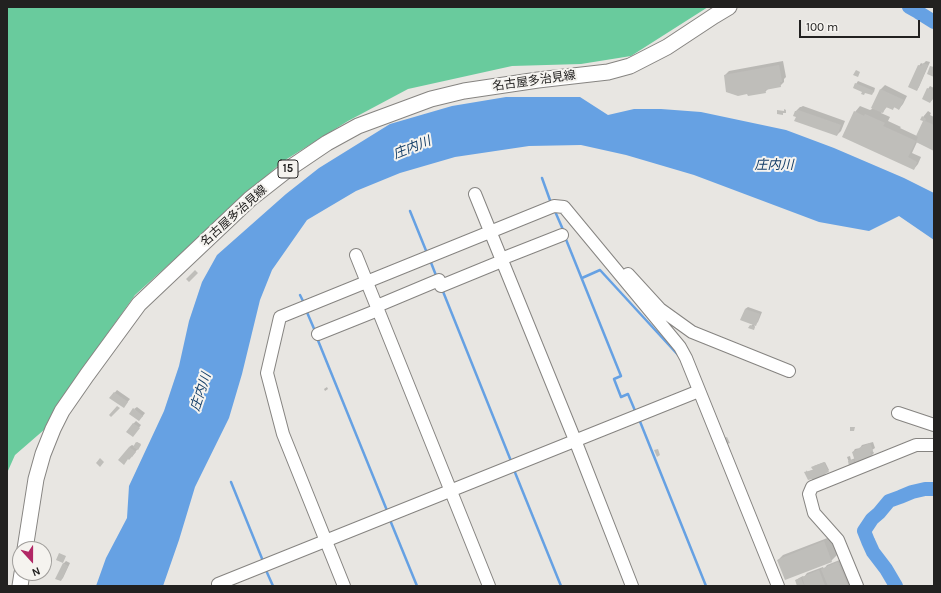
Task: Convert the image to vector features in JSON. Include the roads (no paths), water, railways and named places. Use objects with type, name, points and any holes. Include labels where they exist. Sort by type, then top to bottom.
[{"type":"main road","name":"名古屋多治見線","points":[[26,541],[36,479],[43,454],[62,411],[139,304],[250,198],[287,170],[327,143],[358,126],[431,99],[538,80],[608,72],[630,66],[667,47],[729,7]]},
{"type":"street","points":[[475,194],[575,440],[632,586]]},
{"type":"street","points":[[344,586],[283,434],[267,373],[280,317],[554,206],[564,207],[680,347],[686,358],[778,586]]},
{"type":"street","points":[[318,334],[439,280],[442,286],[562,235]]},
{"type":"street","points":[[356,255],[489,586]]},
{"type":"street","points":[[604,257],[614,258],[660,308],[692,332],[789,371]]},
{"type":"street","points":[[219,586],[218,584],[699,391]]},
{"type":"street","points":[[898,413],[934,425]]},
{"type":"street","points":[[857,586],[838,540],[814,513],[809,494],[812,487],[916,445],[934,445]]},
{"type":"water","name":"庄内川","points":[[506,97],[580,97],[608,115],[634,109],[661,109],[701,112],[786,130],[834,148],[904,178],[934,193],[934,240],[899,216],[869,231],[819,222],[694,175],[626,155],[581,145],[529,146],[455,157],[400,173],[356,191],[307,220],[272,270],[260,300],[242,374],[229,418],[195,487],[163,586],[96,586],[106,558],[127,518],[129,486],[164,411],[179,366],[189,321],[202,282],[217,255],[286,194],[319,168],[390,124],[452,106]]},
{"type":"waterway","points":[[909,7],[934,22]]},
{"type":"waterway","points":[[542,178],[551,203]]},
{"type":"waterway","points":[[554,209],[564,232]]},
{"type":"waterway","points":[[410,211],[427,253]]},
{"type":"waterway","points":[[565,237],[621,376],[614,379],[621,397],[628,394],[636,413]]},
{"type":"waterway","points":[[430,260],[437,278]]},
{"type":"waterway","points":[[582,278],[600,270],[679,356]]},
{"type":"waterway","points":[[442,289],[511,461]]},
{"type":"waterway","points":[[300,295],[304,303]]},
{"type":"waterway","points":[[306,310],[315,331]]},
{"type":"waterway","points":[[317,338],[388,513]]},
{"type":"waterway","points":[[639,419],[706,586]]},
{"type":"waterway","points":[[514,470],[561,586]]},
{"type":"waterway","points":[[231,482],[263,561]]},
{"type":"waterway","points":[[896,586],[886,569],[873,552],[864,531],[872,519],[889,501],[912,492],[925,489],[934,489]]},
{"type":"waterway","points":[[390,520],[417,586]]},
{"type":"waterway","points":[[265,568],[273,586]]}]
